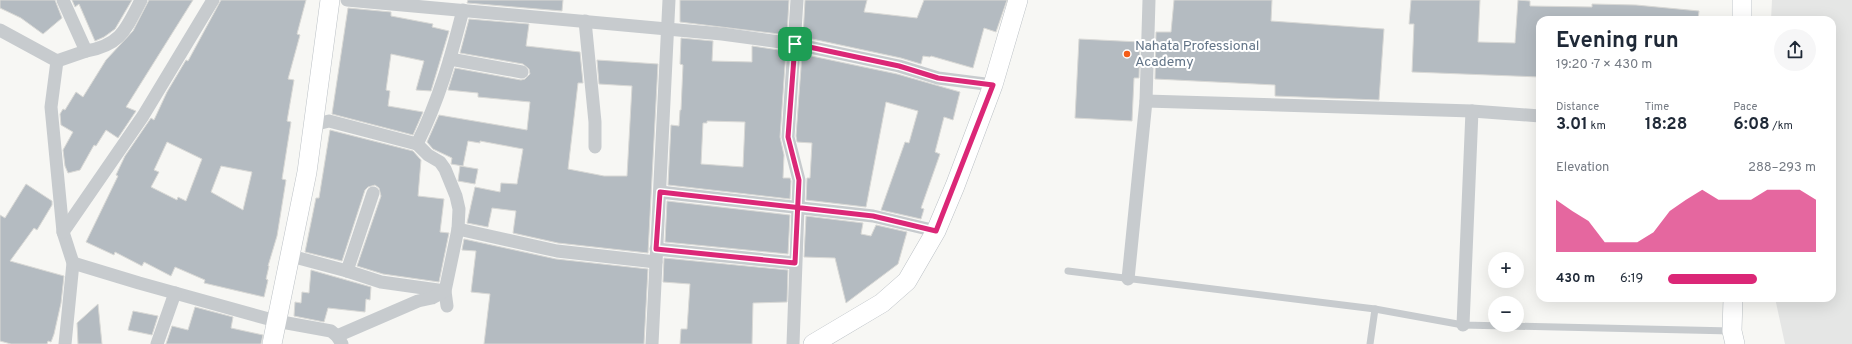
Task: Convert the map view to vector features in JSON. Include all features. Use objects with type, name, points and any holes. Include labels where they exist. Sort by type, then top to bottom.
[{"type":"street","points":[[63,0],[86,51]]},
{"type":"street","points":[[0,30],[57,61],[111,44],[125,30],[141,0]]},
{"type":"street","points":[[63,232],[143,116],[213,0]]},
{"type":"street","points":[[272,344],[307,172],[330,0]]},
{"type":"street","points":[[347,0],[722,34],[795,44],[899,66],[938,78],[993,85]]},
{"type":"street","points":[[652,344],[660,192],[666,29],[669,0]]},
{"type":"street","points":[[793,344],[795,336],[795,263],[799,208],[799,180],[788,137],[797,0]]},
{"type":"street","points":[[813,344],[882,303],[907,281],[936,231],[993,85],[1018,0]]},
{"type":"street","points":[[1128,279],[1146,101],[1149,0]]},
{"type":"street","points":[[1742,0],[1742,16]]},
{"type":"street","points":[[417,144],[432,113],[450,59],[463,10]]},
{"type":"street","points":[[585,21],[595,122],[595,147]]},
{"type":"street","points":[[450,59],[522,72]]},
{"type":"street","points":[[57,61],[51,107],[63,232],[73,263],[65,344]]},
{"type":"street","points":[[1146,101],[1472,111],[1536,116]]},
{"type":"street","points":[[1463,325],[1472,111]]},
{"type":"street","points":[[314,125],[329,121],[417,144],[428,155],[440,162],[445,169],[456,196],[459,210],[458,229],[445,291],[447,306]]},
{"type":"street","points":[[660,192],[873,216],[936,231]]},
{"type":"street","points":[[347,271],[373,193]]},
{"type":"street","points":[[458,229],[557,251],[656,262]]},
{"type":"street","points":[[656,249],[795,263]]},
{"type":"street","points":[[291,256],[381,282],[445,291]]},
{"type":"street","points":[[73,263],[276,321],[331,331],[340,340],[418,301],[432,298],[445,291]]},
{"type":"street","points":[[157,344],[175,293]]},
{"type":"street","points":[[1732,302],[1734,338]]},
{"type":"lane","points":[[1068,271],[1375,309],[1463,325],[1734,338]]},
{"type":"lane","points":[[1370,344],[1375,309]]},
{"type":"shaded area","points":[[1772,0],[1852,0],[1852,344],[1785,344],[1776,302],[1836,302],[1836,16],[1771,16]]},
{"type":"building","points":[[0,0],[55,0],[62,18],[43,34],[21,18],[0,8]]},
{"type":"building","points":[[72,0],[132,0],[115,29],[104,37],[95,41],[79,4],[75,7]]},
{"type":"building","points":[[149,0],[193,0],[126,107],[136,111],[118,138],[106,130],[96,146],[94,145],[80,170],[68,173],[65,166],[63,150],[73,132],[61,125],[60,114],[63,109],[65,110],[76,92],[83,97],[106,60],[133,31]]},
{"type":"building","points":[[221,0],[306,0],[297,34],[300,35],[288,79],[294,80],[287,121],[291,122],[282,179],[286,180],[277,236],[268,266],[266,279],[268,280],[264,297],[204,283],[205,280],[175,267],[171,276],[144,262],[142,266],[115,252],[114,255],[86,242],[118,176],[116,175],[125,156],[151,118],[154,120],[167,92],[186,60],[188,61]],"holes":[[[167,142],[202,159],[186,201],[178,197],[177,200],[151,187],[159,172],[154,170]],[[221,166],[252,172],[243,210],[211,192]]]},
{"type":"building","points":[[468,0],[563,0],[562,11],[467,3]]},
{"type":"building","points":[[680,0],[789,0],[787,35],[680,22]]},
{"type":"building","points":[[805,0],[867,0],[864,12],[917,18],[924,0],[1007,0],[996,32],[984,28],[973,68],[931,56],[923,56],[921,64],[901,58],[803,37]]},
{"type":"building","points":[[1174,0],[1272,0],[1271,21],[1384,29],[1379,100],[1275,96],[1275,85],[1155,79],[1156,32],[1171,32]]},
{"type":"building","points":[[1411,0],[1480,0],[1478,42],[1515,43],[1518,0],[1530,1],[1530,6],[1592,7],[1592,4],[1636,5],[1699,11],[1698,16],[1536,16],[1536,77],[1412,72],[1414,24],[1409,24]]},
{"type":"building","points":[[348,8],[391,12],[391,16],[433,24],[432,27],[449,31],[431,91],[416,90],[424,61],[391,54],[386,90],[390,91],[388,106],[423,112],[413,135],[332,114]]},
{"type":"building","points":[[469,19],[529,24],[526,46],[580,52],[583,83],[578,83],[568,169],[604,176],[627,176],[632,86],[599,84],[597,60],[658,64],[648,253],[558,243],[513,233],[516,211],[492,208],[488,227],[467,223],[475,187],[500,192],[501,183],[517,184],[523,149],[480,141],[480,143],[468,141],[463,166],[451,164],[452,158],[433,149],[427,142],[439,115],[527,130],[530,102],[478,97],[478,93],[448,90],[455,68],[521,80],[525,79],[530,74],[529,69],[523,64],[460,53]]},
{"type":"building","points":[[681,38],[713,41],[712,61],[752,62],[752,46],[786,51],[780,137],[784,155],[783,178],[790,178],[791,181],[790,199],[668,185],[671,125],[679,126],[681,110],[683,65],[680,64]],"holes":[[[707,121],[745,122],[743,167],[701,164],[703,123],[707,123]]]},
{"type":"building","points":[[1079,39],[1140,42],[1139,78],[1134,78],[1132,121],[1075,118]]},
{"type":"building","points":[[802,54],[897,74],[960,92],[953,120],[944,117],[935,152],[940,154],[921,208],[924,209],[921,219],[881,210],[905,142],[909,143],[918,111],[886,102],[866,207],[806,200],[807,178],[810,178],[812,143],[797,142],[796,136]]},
{"type":"building","points":[[330,130],[413,151],[421,160],[418,196],[444,199],[440,232],[449,233],[439,282],[383,274],[357,266],[381,196],[379,188],[375,185],[368,187],[365,190],[342,261],[305,252],[316,198],[319,198]]},
{"type":"building","points":[[460,166],[478,169],[475,184],[458,181]]},
{"type":"building","points":[[26,184],[52,201],[52,205],[37,230],[34,228],[10,261],[64,276],[61,303],[54,334],[51,342],[48,341],[47,344],[11,344],[0,341],[0,215],[5,218]]},
{"type":"building","points":[[667,201],[790,215],[788,254],[665,242]]},
{"type":"building","points":[[806,216],[863,223],[861,234],[871,236],[876,225],[907,232],[898,264],[846,303],[835,258],[804,257]]},
{"type":"building","points":[[464,239],[556,259],[648,269],[644,344],[484,344],[490,294],[471,292],[476,251],[462,250]]},
{"type":"building","points":[[664,258],[788,270],[787,302],[753,303],[752,344],[680,344],[681,329],[687,329],[690,284],[663,282]]},
{"type":"building","points":[[311,270],[371,287],[370,300],[366,299],[365,312],[328,308],[324,322],[294,316],[295,302],[301,303],[302,292],[309,293]]},
{"type":"building","points":[[98,304],[102,344],[78,344],[77,323]]},
{"type":"building","points":[[195,307],[233,317],[231,328],[263,335],[261,344],[166,344],[172,326],[188,330]]},
{"type":"building","points":[[133,311],[158,316],[152,335],[128,330]]},
{"type":"place","name":"Nahata Professional Academy","points":[[1127,54]]},
{"type":"route","points":[[795,44],[788,137],[799,180],[799,208],[795,263],[656,249],[660,192],[799,208],[873,216],[936,231],[955,186],[993,85],[938,78],[899,66],[795,44]]}]
